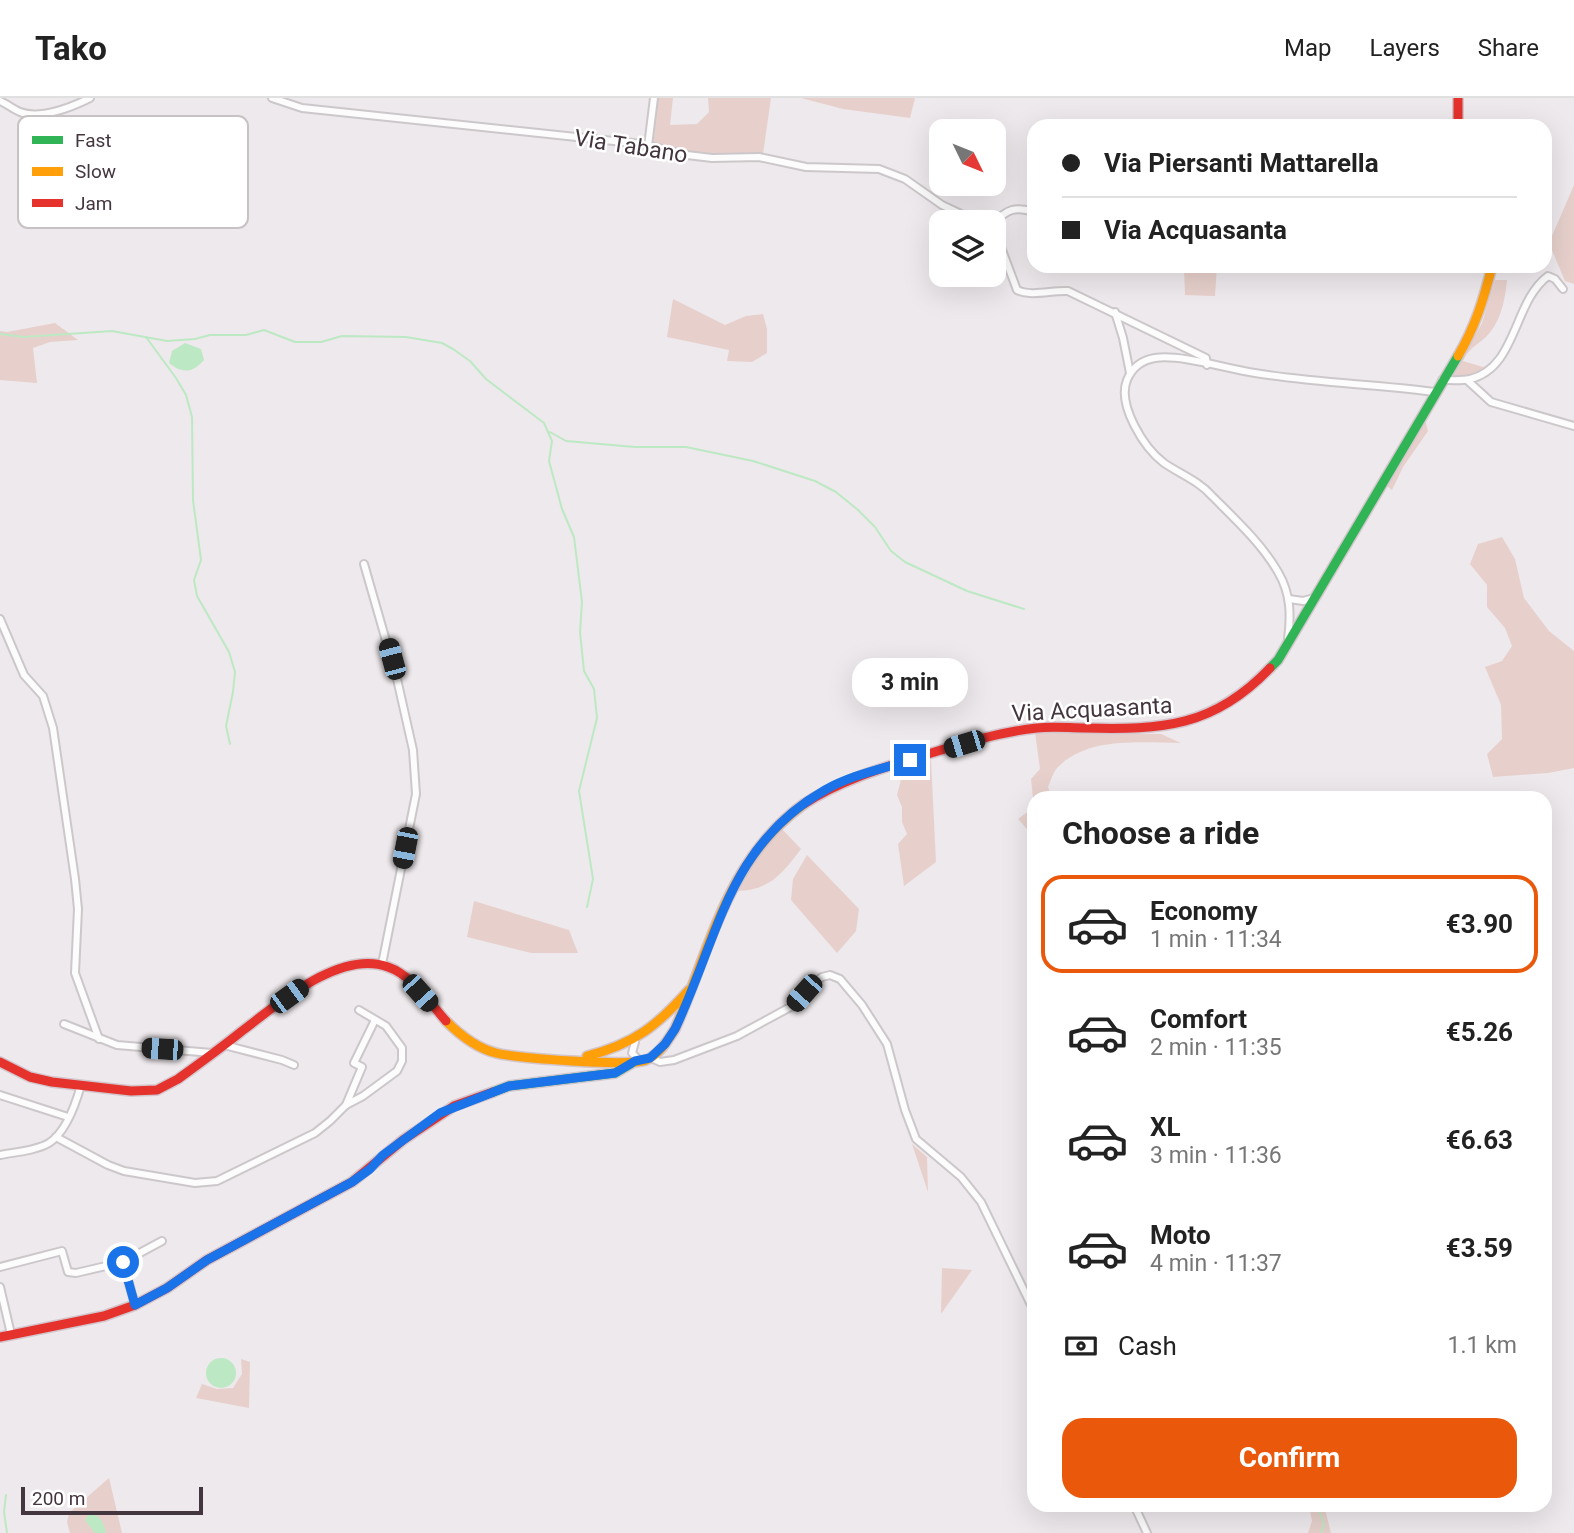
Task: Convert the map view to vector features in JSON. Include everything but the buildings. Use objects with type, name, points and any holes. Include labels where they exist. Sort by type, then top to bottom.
[{"type":"main road","points":[[1458,98],[1458,119]]},
{"type":"main road","name":"Via Acquasanta","points":[[652,1056],[665,1044],[675,1029],[730,892],[752,856],[771,831],[795,809],[826,789],[857,776],[1002,734],[1037,727],[1135,728],[1165,727],[1191,722],[1217,712],[1254,686],[1278,660],[1471,333],[1483,304],[1490,273]]},
{"type":"main road","points":[[0,1062],[30,1077],[131,1091],[157,1090],[178,1079],[307,983],[360,964],[382,964],[396,970],[408,979],[445,1021],[479,1048],[497,1053],[615,1063],[637,1061]]},
{"type":"main road","name":"Via Acquasanta","points":[[638,1040],[660,1022],[692,986]]},
{"type":"main road","points":[[0,1337],[104,1316],[135,1305],[167,1288],[207,1260],[352,1182],[440,1113],[509,1086],[615,1073],[652,1056],[652,1042],[638,1040],[610,1051],[578,1058]]},
{"type":"street","points":[[0,101],[21,113],[42,113],[72,106],[90,98]]},
{"type":"street","name":"Via Tabano","points":[[272,98],[302,108],[628,142],[712,158],[759,157],[806,167],[879,169],[905,179],[953,210]]},
{"type":"street","points":[[648,146],[654,98]]},
{"type":"street","points":[[1006,213],[1020,207],[1027,210]]},
{"type":"street","points":[[1006,261],[1017,290],[1028,294],[1068,290],[1206,358],[1207,365]]},
{"type":"street","points":[[1442,380],[1468,380],[1493,367],[1544,278],[1548,276],[1555,279],[1563,289]]},
{"type":"street","points":[[1115,312],[1130,373]]},
{"type":"street","points":[[1303,617],[1266,555],[1218,502],[1201,486],[1162,461],[1150,449],[1129,414],[1124,399],[1125,385],[1130,373],[1140,363],[1153,358],[1169,358],[1256,374],[1435,391]]},
{"type":"street","points":[[1468,380],[1491,402],[1574,426]]},
{"type":"street","points":[[364,564],[397,678],[413,751],[416,794],[382,964]]},
{"type":"street","points":[[1291,600],[1314,598]]},
{"type":"street","points":[[1288,643],[1291,600]]},
{"type":"street","points":[[1291,609],[1296,615],[1303,617]]},
{"type":"street","points":[[0,620],[18,665],[43,696],[53,729],[78,909],[75,973],[99,1039]]},
{"type":"street","points":[[652,1056],[660,1062],[674,1060],[737,1036],[793,1005],[822,977],[830,975],[843,982],[887,1044],[916,1139],[973,1190],[1027,1297]]},
{"type":"street","points":[[56,1138],[124,1171],[195,1183],[217,1181],[315,1133],[346,1105],[397,1071],[402,1062],[402,1048],[386,1026],[359,1010]]},
{"type":"street","points":[[346,1105],[362,1067],[354,1063],[375,1020]]},
{"type":"street","points":[[64,1024],[99,1039],[136,1048],[213,1053]]},
{"type":"street","points":[[637,1061],[632,1053],[638,1040]]},
{"type":"street","points":[[224,1045],[282,1059],[294,1065]]},
{"type":"street","points":[[0,1155],[47,1144],[56,1138],[81,1085]]},
{"type":"street","points":[[0,1095],[68,1117]]},
{"type":"street","points":[[0,1267],[62,1251],[68,1272],[76,1273],[123,1262],[162,1241]]},
{"type":"street","points":[[123,1262],[135,1305]]},
{"type":"street","points":[[0,1287],[11,1334]]},
{"type":"street","points":[[1137,1512],[1147,1533]]},
{"type":"shaded area","points":[[657,98],[673,98],[670,125],[697,124],[709,112],[708,98],[771,98],[763,154],[709,156],[653,144]]},
{"type":"shaded area","points":[[801,98],[915,98],[910,118],[843,109]]},
{"type":"shaded area","points":[[1574,185],[1574,284],[1565,281],[1552,250],[1552,236]]},
{"type":"shaded area","points":[[1184,273],[1217,273],[1215,296],[1185,295]]},
{"type":"shaded area","points":[[1495,280],[1507,280],[1499,318],[1486,337],[1470,350],[1463,361],[1483,367],[1492,364],[1468,377],[1452,377],[1482,323]]},
{"type":"shaded area","points":[[673,299],[725,325],[746,316],[763,314],[767,329],[767,353],[752,362],[727,361],[729,350],[667,337]]},
{"type":"shaded area","points":[[55,323],[78,340],[50,342],[33,348],[37,383],[0,380],[0,331]]},
{"type":"shaded area","points":[[185,343],[201,349],[204,360],[192,370],[178,369],[169,363],[172,351]]},
{"type":"shaded area","points":[[1425,419],[1428,431],[1403,467],[1392,490],[1387,486]]},
{"type":"shaded area","points":[[1502,537],[1515,559],[1524,598],[1549,631],[1574,651],[1574,768],[1493,777],[1487,754],[1502,739],[1501,705],[1485,667],[1502,661],[1512,646],[1505,628],[1487,607],[1487,585],[1470,564],[1478,544]]},
{"type":"shaded area","points":[[1035,732],[1161,734],[1181,743],[1116,743],[1085,750],[1058,767],[1048,787],[1049,791],[1032,791],[1031,779],[1040,769]]},
{"type":"shaded area","points":[[931,760],[936,862],[904,886],[898,844],[907,834],[897,795],[904,768]]},
{"type":"shaded area","points":[[1027,812],[1027,829],[1018,819]]},
{"type":"shaded area","points":[[781,828],[801,849],[788,866],[767,884],[737,891],[749,865]]},
{"type":"shaded area","points":[[807,855],[859,909],[856,931],[837,953],[791,900],[793,879]]},
{"type":"shaded area","points":[[474,901],[569,930],[578,953],[531,953],[467,937]]},
{"type":"shaded area","points":[[912,1144],[927,1157],[928,1192]]},
{"type":"shaded area","points":[[942,1268],[972,1270],[941,1314]]},
{"type":"shaded area","points":[[221,1358],[232,1362],[236,1373],[232,1384],[221,1388],[210,1384],[206,1373],[210,1362]]},
{"type":"shaded area","points":[[241,1359],[250,1362],[249,1408],[196,1398],[202,1384],[217,1389],[233,1388],[242,1374]]},
{"type":"shaded area","points":[[109,1478],[122,1533],[70,1533],[67,1522],[69,1513]]},
{"type":"shaded area","points":[[1310,1512],[1326,1512],[1331,1533],[1308,1533],[1312,1521]]},
{"type":"shaded area","points":[[93,1514],[102,1521],[106,1533],[95,1533],[85,1520],[88,1515]]},
{"type":"waterway","points":[[0,334],[24,337],[112,331],[167,341],[210,335],[246,335],[264,330],[295,342],[321,342],[342,336],[406,337],[442,343],[453,349],[470,361],[486,379],[544,423],[552,441],[549,461],[562,509],[574,537],[582,602],[580,632],[584,671],[594,689],[597,718],[579,791],[593,879],[587,907]]},
{"type":"waterway","points":[[146,337],[186,395],[192,417],[193,500],[201,560],[194,580],[197,596],[229,652],[235,672],[226,726],[230,744]]},
{"type":"waterway","points":[[550,432],[566,441],[635,447],[686,447],[753,461],[815,481],[836,492],[858,510],[875,527],[891,551],[905,562],[967,591],[1024,609]]},
{"type":"waterway","points":[[6,1495],[4,1512],[7,1533]]},
{"type":"waterway","points":[[1319,1512],[1324,1525],[1321,1533]]},
{"type":"traffic: fast","points":[[1270,668],[1278,660],[1458,356]]},
{"type":"traffic: fast","points":[[493,1092],[509,1086],[615,1073],[632,1063]]},
{"type":"traffic: slow","points":[[1458,356],[1478,312],[1490,273]]},
{"type":"traffic: slow","points":[[446,1021],[482,1048],[507,1055],[618,1063],[651,1058],[663,1047],[675,1029],[711,936],[739,878],[756,851],[778,826],[804,804]]},
{"type":"traffic: slow","points":[[587,1056],[618,1046],[644,1032],[689,990]]},
{"type":"traffic: jam","points":[[1458,98],[1458,119]]},
{"type":"traffic: jam","points":[[804,804],[834,787],[865,775],[996,735],[1043,727],[1139,728],[1185,721],[1228,703],[1270,668]]},
{"type":"traffic: jam","points":[[0,1062],[30,1077],[52,1082],[131,1091],[157,1090],[178,1079],[310,982],[330,972],[369,963],[388,967],[405,976],[446,1021]]},
{"type":"traffic: jam","points":[[0,1337],[104,1316],[135,1305],[167,1288],[207,1260],[352,1182],[403,1140],[454,1106],[493,1092]]},
{"type":"route","points":[[123,1262],[135,1305],[167,1288],[207,1260],[352,1182],[403,1140],[454,1106],[509,1086],[605,1075],[615,1073],[635,1061],[648,1060],[665,1044],[675,1029],[730,892],[771,831],[795,809],[826,789],[857,776],[910,760]]}]
